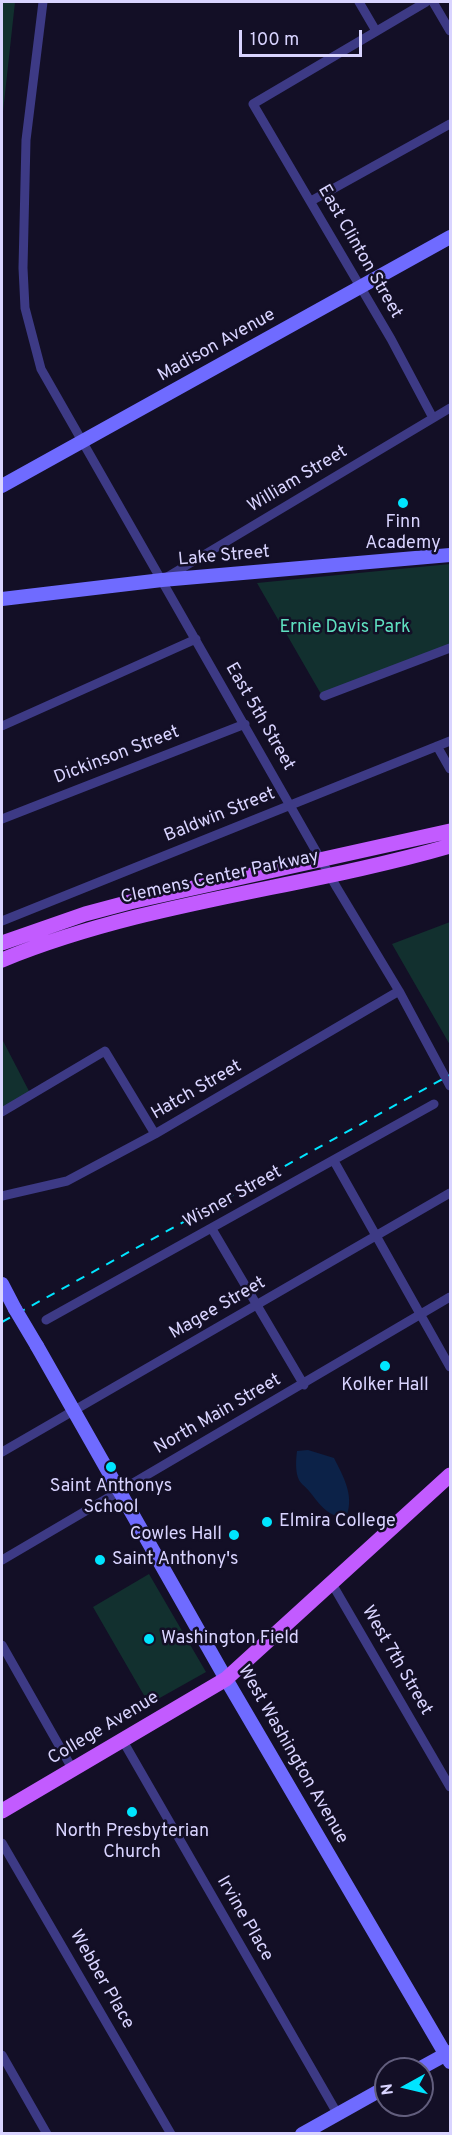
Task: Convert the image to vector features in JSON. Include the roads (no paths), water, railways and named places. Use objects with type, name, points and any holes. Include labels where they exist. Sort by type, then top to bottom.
[{"type":"main road","name":"Clemens Center Parkway","points":[[2,943],[85,914],[119,905],[450,831]]},
{"type":"main road","name":"Clemens Center Parkway","points":[[2,960],[66,936],[124,919],[330,875],[450,846]]},
{"type":"main road","name":"College Avenue","points":[[2,1812],[226,1679],[450,1474]]},
{"type":"street","name":"East 5th Street","points":[[42,2],[26,140],[23,257],[25,308],[41,369],[330,875],[399,991],[449,1084]]},
{"type":"street","points":[[359,2],[376,31],[426,2]]},
{"type":"street","points":[[433,2],[450,31]]},
{"type":"street","name":"East Clinton Street","points":[[376,31],[253,104],[391,339],[433,418]]},
{"type":"street","points":[[311,201],[450,123]]},
{"type":"street","name":"Madison Avenue","points":[[2,486],[450,237]]},
{"type":"street","name":"William Street","points":[[162,580],[450,408]]},
{"type":"street","name":"Lake Street","points":[[2,599],[162,580],[450,555]]},
{"type":"street","points":[[2,726],[196,639]]},
{"type":"street","points":[[324,696],[450,648]]},
{"type":"street","name":"Dickinson Street","points":[[2,819],[245,724]]},
{"type":"street","name":"Baldwin Street","points":[[2,921],[450,741]]},
{"type":"street","points":[[438,746],[450,769]]},
{"type":"street","name":"Hatch Street","points":[[2,1196],[67,1181],[155,1134],[399,991]]},
{"type":"street","points":[[2,1112],[105,1051],[155,1134]]},
{"type":"street","name":"Wisner Street","points":[[46,1320],[434,1104]]},
{"type":"street","points":[[334,1161],[450,1367]]},
{"type":"street","name":"Magee Street","points":[[2,1452],[450,1193]]},
{"type":"street","points":[[212,1229],[304,1385]]},
{"type":"street","name":"West Washington Avenue","points":[[2,1284],[226,1679],[449,2056]]},
{"type":"street","name":"North Main Street","points":[[2,1560],[304,1385],[450,1297]]},
{"type":"street","name":"West 7th Street","points":[[331,1582],[450,1787]]},
{"type":"street","points":[[2,1645],[73,1770]]},
{"type":"street","name":"Irvine Place","points":[[123,1741],[338,2113]]},
{"type":"street","name":"Webber Place","points":[[2,1843],[171,2133]]},
{"type":"street","points":[[2,2055],[47,2133]]},
{"type":"street","points":[[434,2062],[449,2056]]},
{"type":"street","points":[[302,2133],[374,2094]]},
{"type":"water","points":[[308,1450],[334,1458],[348,1492],[347,1515],[330,1513],[320,1505],[299,1480],[296,1469],[297,1451]]},
{"type":"railway","points":[[2,1322],[450,1075]]},
{"type":"place","name":"Finn Academy","points":[[403,503]]},
{"type":"place","name":"Kolker Hall","points":[[385,1366]]},
{"type":"place","name":"Saint Anthonys School","points":[[111,1467]]},
{"type":"place","name":"Elmira College","points":[[267,1522]]},
{"type":"place","name":"Cowles Hall","points":[[234,1535]]},
{"type":"place","name":"Saint Anthony's","points":[[100,1560]]},
{"type":"place","name":"Washington Field","points":[[149,1639]]},
{"type":"place","name":"North Presbyterian Church","points":[[132,1812]]},
{"type":"park label","name":"Ernie Davis Park","points":[[345,628]]}]
